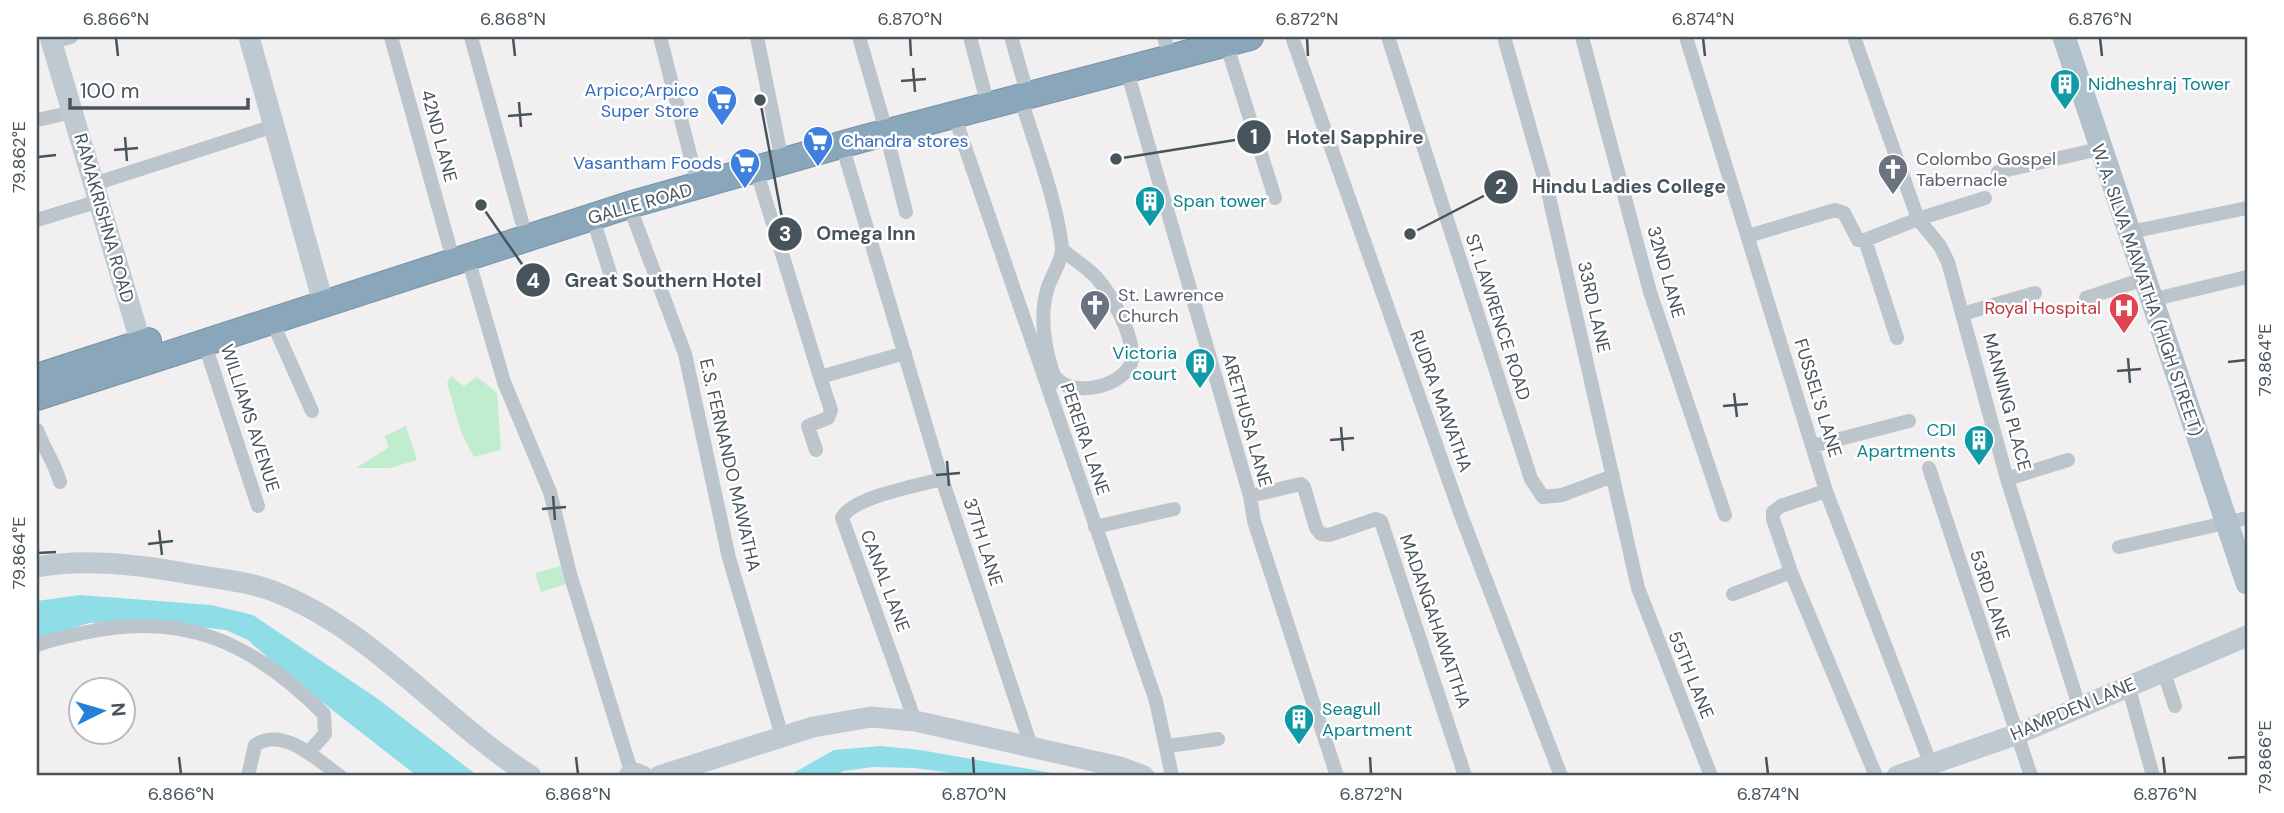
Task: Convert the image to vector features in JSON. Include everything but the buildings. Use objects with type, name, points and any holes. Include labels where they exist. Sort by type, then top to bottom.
[{"type":"highway","name":"GALLE ROAD","points":[[1065,79],[1165,40],[1192,37]]},
{"type":"highway","name":"GALLE ROAD","points":[[458,250],[522,222],[779,146],[954,115],[1022,90],[1065,79],[1126,71],[1238,40]]},
{"type":"highway","name":"GALLE ROAD","points":[[37,397],[143,352],[458,250],[593,219],[629,205],[842,145],[884,127],[985,94],[1022,90]]},
{"type":"highway","name":"GALLE ROAD","points":[[37,377],[143,352],[204,342],[271,319],[321,294]]},
{"type":"main road","name":"W. A. SILVA MAWATHA (HIGH STREET)","points":[[2064,37],[2099,149],[2247,548]]},
{"type":"main road","name":"W. A. SILVA MAWATHA (HIGH STREET)","points":[[2077,37],[2140,230],[2152,292]]},
{"type":"main road","name":"W. A. SILVA MAWATHA (HIGH STREET)","points":[[2237,521],[2247,583]]},
{"type":"street","points":[[249,37],[321,294]]},
{"type":"street","name":"42ND LANE","points":[[391,37],[458,250],[504,382],[550,492],[570,574],[635,776]]},
{"type":"street","points":[[471,37],[522,222]]},
{"type":"street","points":[[660,37],[694,170]]},
{"type":"street","points":[[757,37],[779,146]]},
{"type":"street","points":[[859,37],[906,212]]},
{"type":"street","points":[[970,37],[985,94]]},
{"type":"street","points":[[1011,37],[1063,250],[1095,277],[1116,307],[1126,330],[1132,358],[1128,369],[1110,383],[1085,389],[1062,385],[1054,378],[1043,326],[1047,289],[1063,250]]},
{"type":"street","name":"RUDRA MAWATHA","points":[[1292,37],[1461,515],[1561,776]]},
{"type":"street","name":"ST. LAWRENCE ROAD","points":[[1388,37],[1531,479],[1543,496],[1562,495],[1613,476]]},
{"type":"street","name":"33RD LANE","points":[[1504,37],[1548,192],[1638,588]]},
{"type":"street","name":"32ND LANE","points":[[1582,37],[1650,292],[1725,515]]},
{"type":"street","name":"FUSSEL'S LANE","points":[[1686,37],[1826,491],[1931,765]]},
{"type":"street","name":"MANNING PLACE","points":[[1854,37],[1918,219],[1940,246],[1962,314],[2007,479],[2079,706]]},
{"type":"street","name":"RAMAKRISHNA ROAD","points":[[58,39],[73,112],[143,352]]},
{"type":"street","points":[[1238,40],[1275,198]]},
{"type":"street","name":"ARETHUSA LANE","points":[[1126,71],[1250,496],[1254,521],[1337,776]]},
{"type":"street","points":[[37,120],[73,112]]},
{"type":"street","name":"PEREIRA LANE","points":[[954,115],[1156,701],[1168,747],[1172,776]]},
{"type":"street","points":[[37,220],[96,192],[274,126]]},
{"type":"street","name":"37TH LANE","points":[[842,145],[942,479],[1031,746]]},
{"type":"street","points":[[1998,172],[2099,149]]},
{"type":"street","points":[[756,170],[831,410],[828,418],[808,426],[816,450]]},
{"type":"street","points":[[1748,236],[1835,210],[1844,213],[1858,240],[1865,240],[1918,219],[1985,198]]},
{"type":"street","name":"E.S. FERNANDO MAWATHA","points":[[629,205],[685,354],[729,558],[782,736]]},
{"type":"street","points":[[2140,230],[2247,208]]},
{"type":"street","points":[[593,219],[611,276]]},
{"type":"street","points":[[1865,240],[1897,338]]},
{"type":"street","points":[[2086,298],[2152,292],[2247,277]]},
{"type":"street","points":[[1962,314],[2035,293]]},
{"type":"street","points":[[271,319],[312,411]]},
{"type":"street","name":"WILLIAMS AVENUE","points":[[204,342],[258,506]]},
{"type":"street","points":[[820,377],[905,352]]},
{"type":"street","points":[[1813,446],[1909,421]]},
{"type":"street","points":[[37,430],[45,451],[57,467],[60,482]]},
{"type":"street","points":[[2007,479],[2068,460]]},
{"type":"street","name":"53RD LANE","points":[[1929,468],[2015,735],[2031,776]]},
{"type":"street","name":"CANAL LANE","points":[[915,721],[842,518],[845,511],[862,502],[942,479]]},
{"type":"street","name":"MADANGAHAWATTHA","points":[[1250,496],[1301,484],[1304,486],[1316,528],[1321,534],[1329,535],[1376,519],[1381,521],[1465,776]]},
{"type":"street","points":[[1826,491],[1781,506],[1773,512],[1791,572],[1876,776]]},
{"type":"street","points":[[1095,527],[1174,509]]},
{"type":"street","points":[[2119,547],[2237,521]]},
{"type":"street","points":[[37,567],[62,562],[158,568],[279,594],[298,602],[379,654],[498,755],[531,776]]},
{"type":"street","points":[[1733,593],[1791,572]]},
{"type":"street","name":"55TH LANE","points":[[1638,588],[1711,776]]},
{"type":"street","points":[[37,645],[123,624],[200,632],[222,639],[280,675],[324,714],[324,734],[308,753]]},
{"type":"street","name":"HAMPDEN LANE","points":[[1897,776],[2015,735],[2247,636]]},
{"type":"street","points":[[2163,670],[2175,706]]},
{"type":"street","points":[[2128,685],[2153,776]]},
{"type":"street","points":[[659,776],[782,736],[853,718],[915,721],[1120,766],[1144,776]]},
{"type":"street","points":[[248,776],[255,745],[268,738],[282,739],[308,753],[340,776]]},
{"type":"street","points":[[1168,747],[1218,739]]},
{"type":"green space","points":[[451,376],[464,386],[477,377],[497,393],[501,450],[474,457],[461,432],[447,383]]},
{"type":"green space","points":[[406,426],[417,460],[390,468],[356,468],[389,447],[384,436]]},
{"type":"green space","points":[[560,566],[566,584],[541,592],[535,573]]},
{"type":"water","points":[[80,595],[211,605],[253,615],[378,699],[478,776],[417,776],[285,673],[248,640],[226,630],[147,621],[89,623],[37,640],[37,601]]},
{"type":"water","points":[[880,746],[920,750],[1069,776],[977,776],[914,768],[874,767],[843,771],[833,776],[788,776],[834,750]]},
{"type":"place","name":"Omega Inn","points":[[760,100]]},
{"type":"place","name":"Nidheshraj Tower","points":[[2065,111]]},
{"type":"place","name":"Arpico;Arpico Super Store","points":[[722,127]]},
{"type":"place","name":"Hotel Sapphire","points":[[1116,159]]},
{"type":"place","name":"Chandra stores","points":[[818,168]]},
{"type":"place","name":"Vasantham Foods","points":[[745,190]]},
{"type":"place","name":"Colombo Gospel Tabernacle","points":[[1893,196]]},
{"type":"place","name":"Great Southern Hotel","points":[[481,205]]},
{"type":"place","name":"Span tower","points":[[1150,228]]},
{"type":"place","name":"Hindu Ladies College","points":[[1410,234]]},
{"type":"place","name":"St. Lawrence Church","points":[[1095,332]]},
{"type":"place","name":"Royal Hospital","points":[[2124,335]]},
{"type":"place","name":"Victoria court","points":[[1200,390]]},
{"type":"place","name":"CDI Apartments","points":[[1979,467]]},
{"type":"place","name":"Seagull Apartment","points":[[1299,746]]}]
